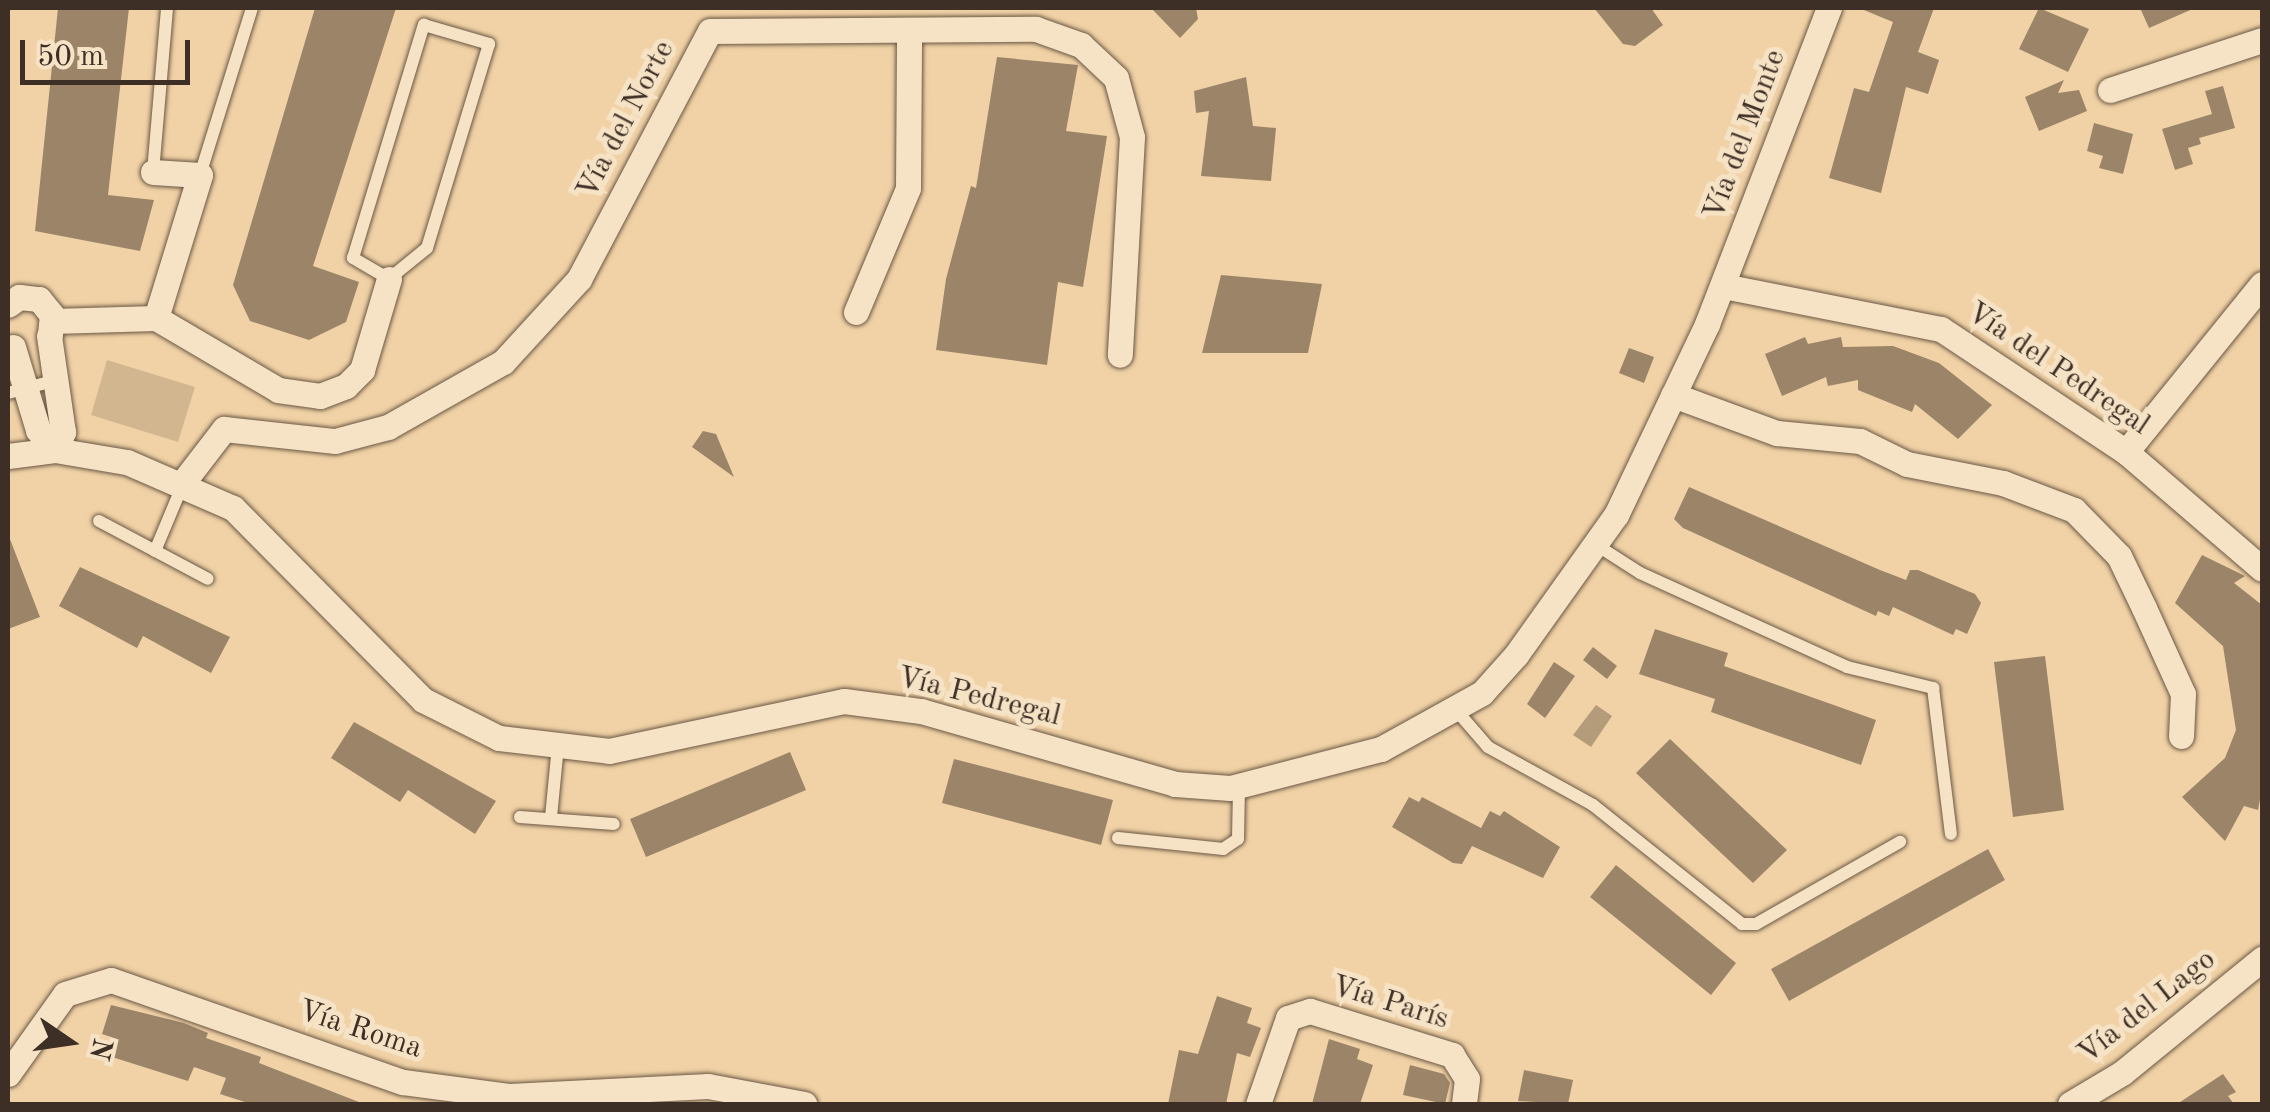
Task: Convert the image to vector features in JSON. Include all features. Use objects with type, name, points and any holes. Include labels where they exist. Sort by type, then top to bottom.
[{"type":"street","name":"Vía del Monte","points":[[1722,286],[1828,8]]},
{"type":"street","name":"Vía del Norte","points":[[184,482],[224,429],[335,441],[388,427],[504,362],[579,279],[710,31],[1036,30],[1081,45],[1116,78],[1132,137],[1120,355]]},
{"type":"street","points":[[856,312],[908,188],[909,32]]},
{"type":"street","points":[[2110,90],[2262,40]]},
{"type":"street","points":[[153,172],[200,175],[156,318]]},
{"type":"street","points":[[8,304],[18,298],[39,300],[51,328],[64,432],[55,450],[38,430],[15,390],[10,344],[34,349],[51,328],[156,318],[278,390],[320,396],[346,386],[362,370],[389,278]]},
{"type":"street","points":[[2126,452],[2262,284]]},
{"type":"street","name":"Vía Pedregal","points":[[8,456],[55,450],[128,462],[184,482],[233,508],[423,700],[499,738],[609,751],[844,700],[921,711],[1175,784],[1239,786],[1381,750],[1482,693],[1516,655],[1598,546],[1722,286]]},
{"type":"street","name":"Vía del Pedregal","points":[[1722,286],[1941,328],[2126,452],[2262,569]]},
{"type":"street","points":[[1673,395],[1777,433],[1860,441],[1907,464],[2003,483],[2074,510],[2118,556],[2144,608],[2182,694],[2181,736]]},
{"type":"street","name":"Vía del Lago","points":[[2070,1104],[2122,1073],[2262,959]]},
{"type":"street","name":"Vía Roma","points":[[8,1074],[65,994],[111,980],[402,1082],[510,1096],[708,1086],[804,1104]]},
{"type":"street","name":"Vía París","points":[[1258,1104],[1288,1018],[1310,1011],[1452,1056],[1466,1079],[1464,1104]]},
{"type":"lane","points":[[153,172],[167,8]]},
{"type":"lane","points":[[200,175],[252,8]]},
{"type":"lane","points":[[424,25],[489,44],[427,248],[389,278],[353,258],[424,25]]},
{"type":"lane","points":[[15,390],[59,380]]},
{"type":"lane","points":[[155,551],[184,482]]},
{"type":"lane","points":[[99,521],[208,579]]},
{"type":"lane","points":[[1598,546],[1640,572],[1846,666],[1933,688],[1951,834]]},
{"type":"lane","points":[[1456,710],[1488,747],[1594,805],[1742,924],[1756,924],[1900,842]]},
{"type":"lane","points":[[552,817],[558,745]]},
{"type":"lane","points":[[1118,838],[1224,849],[1238,839],[1239,786]]},
{"type":"lane","points":[[520,817],[614,824]]},
{"type":"shaded area","points":[[107,360],[195,387],[178,442],[91,415]]},
{"type":"shaded area","points":[[1596,705],[1612,716],[1591,747],[1573,735]]},
{"type":"building","points":[[58,8],[129,8],[108,195],[154,200],[140,251],[35,231]]},
{"type":"building","points":[[315,8],[396,8],[313,266],[359,282],[346,322],[309,340],[250,321],[233,285]]},
{"type":"building","points":[[1151,8],[1196,8],[1198,19],[1180,38]]},
{"type":"building","points":[[1594,8],[1651,8],[1663,25],[1635,46],[1623,44]]},
{"type":"building","points":[[1859,8],[1934,8],[1918,52],[1939,60],[1928,94],[1906,87],[1881,193],[1829,178],[1854,88],[1869,92],[1893,22]]},
{"type":"building","points":[[2039,8],[2089,29],[2068,72],[2019,49]]},
{"type":"building","points":[[2140,8],[2195,8],[2149,28]]},
{"type":"building","points":[[997,57],[1078,65],[1066,131],[1107,136],[1083,287],[1058,282],[1047,365],[936,350],[946,279],[971,186],[976,188]]},
{"type":"building","points":[[1246,77],[1253,126],[1276,128],[1271,181],[1201,176],[1209,111],[1196,113],[1194,91]]},
{"type":"building","points":[[2064,80],[2058,93],[2079,90],[2087,111],[2039,131],[2025,97]]},
{"type":"building","points":[[2223,86],[2235,128],[2199,138],[2201,144],[2188,148],[2193,164],[2175,170],[2162,129],[2212,114],[2205,91]]},
{"type":"building","points":[[2094,123],[2133,134],[2123,174],[2099,168],[2103,156],[2087,151]]},
{"type":"building","points":[[1221,275],[1322,284],[1308,353],[1202,353]]},
{"type":"building","points":[[1805,337],[1808,344],[1841,337],[1843,347],[1893,346],[1939,363],[1992,405],[1958,439],[1915,404],[1912,412],[1858,390],[1858,380],[1828,386],[1826,377],[1782,396],[1765,354]]},
{"type":"building","points":[[1629,348],[1654,357],[1644,383],[1619,373]]},
{"type":"building","points":[[703,431],[716,434],[734,477],[692,447]]},
{"type":"building","points":[[1689,487],[1906,580],[1910,570],[1918,570],[1975,594],[1981,603],[1967,634],[1956,629],[1953,635],[1893,607],[1889,616],[1878,611],[1876,616],[1683,528],[1674,519]]},
{"type":"building","points":[[8,534],[40,617],[8,629]]},
{"type":"building","points":[[2202,555],[2245,576],[2234,583],[2262,605],[2262,789],[2258,810],[2244,806],[2225,841],[2182,797],[2225,758],[2236,730],[2223,646],[2175,603]]},
{"type":"building","points":[[80,567],[230,637],[211,673],[143,636],[137,648],[59,606]]},
{"type":"building","points":[[1655,629],[1728,653],[1724,666],[1876,720],[1861,765],[1711,712],[1715,699],[1639,674]]},
{"type":"building","points":[[1593,647],[1617,666],[1607,679],[1583,660]]},
{"type":"building","points":[[2045,656],[2064,810],[2013,817],[1994,662]]},
{"type":"building","points":[[1554,662],[1575,676],[1545,718],[1527,704]]},
{"type":"building","points":[[354,722],[496,801],[475,834],[408,790],[400,802],[331,758]]},
{"type":"building","points":[[1670,739],[1787,850],[1753,883],[1636,773]]},
{"type":"building","points":[[790,752],[806,790],[646,857],[630,819]]},
{"type":"building","points":[[954,759],[1113,800],[1101,845],[942,803]]},
{"type":"building","points":[[1409,797],[1419,802],[1422,797],[1481,828],[1490,811],[1500,816],[1504,811],[1560,847],[1543,878],[1472,846],[1462,864],[1453,863],[1392,827]]},
{"type":"building","points":[[1988,849],[2005,880],[1789,1001],[1771,969]]},
{"type":"building","points":[[1616,865],[1736,963],[1711,995],[1590,897]]},
{"type":"building","points":[[1217,996],[1252,1008],[1247,1023],[1261,1028],[1250,1057],[1237,1053],[1226,1104],[1168,1104],[1179,1050],[1198,1054]]},
{"type":"building","points":[[111,1005],[184,1023],[208,1033],[206,1038],[261,1057],[259,1063],[364,1104],[251,1104],[220,1094],[226,1078],[194,1067],[188,1081],[112,1057],[117,1039],[102,1034]]},
{"type":"building","points":[[1329,1039],[1360,1049],[1357,1059],[1373,1065],[1360,1104],[1312,1104]]},
{"type":"building","points":[[1410,1065],[1444,1074],[1450,1083],[1445,1104],[1403,1095]]},
{"type":"building","points":[[1524,1070],[1573,1080],[1568,1104],[1518,1101]]},
{"type":"building","points":[[2223,1074],[2236,1092],[2228,1096],[2234,1104],[2177,1104]]}]
